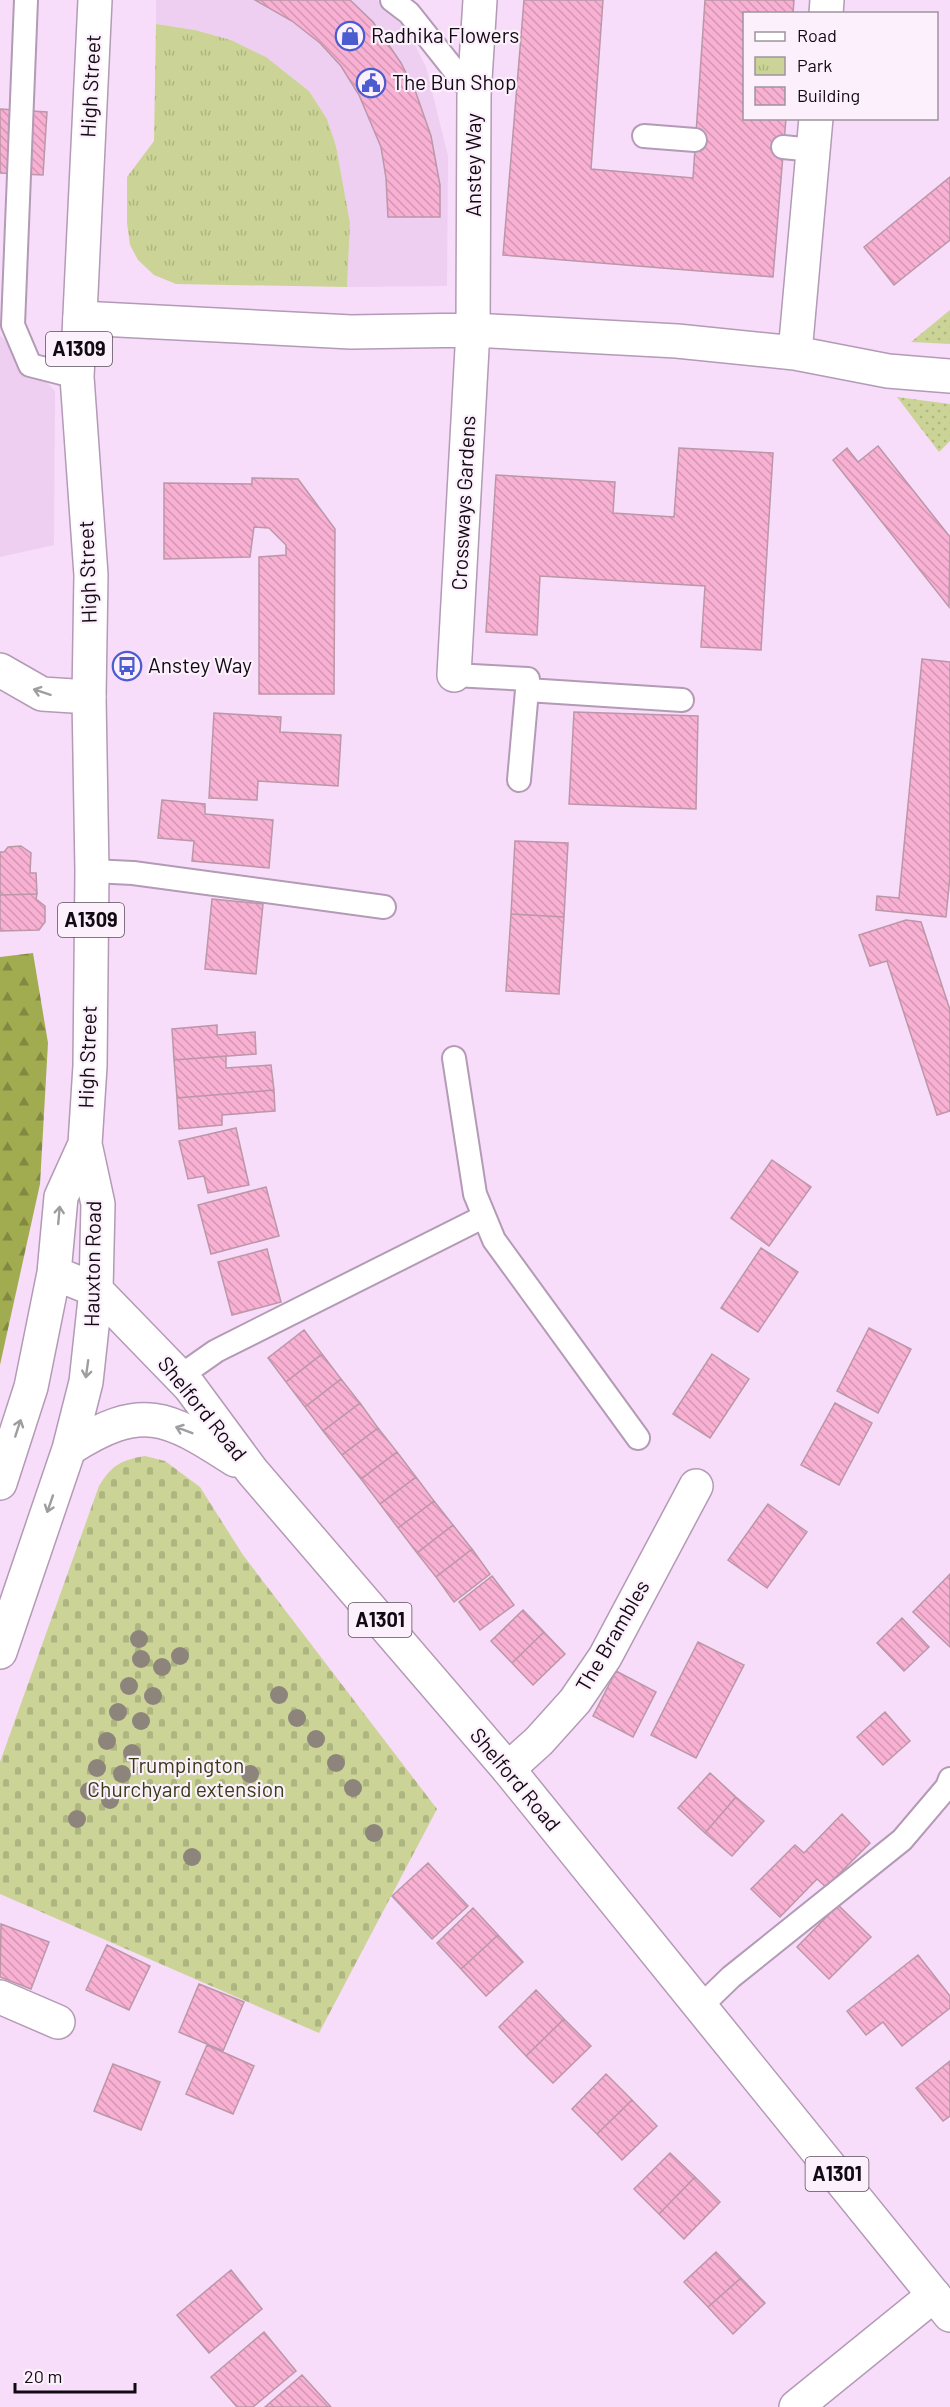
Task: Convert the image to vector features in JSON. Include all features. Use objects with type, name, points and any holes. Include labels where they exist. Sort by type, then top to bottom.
[{"type":"main road","name":"High Street","points":[[85,1144],[90,1066],[92,871],[88,697],[91,575],[77,377],[95,0]]},
{"type":"main road","name":"Anstey Way","points":[[473,330],[474,94],[480,0]]},
{"type":"main road","points":[[795,353],[804,138]]},
{"type":"main road","points":[[80,318],[351,332],[473,330],[677,341],[795,353],[888,370],[950,376]]},
{"type":"main road","name":"Crossways Gardens","points":[[454,675],[473,330]]},
{"type":"main road","points":[[0,670],[42,694],[88,697]]},
{"type":"main road","name":"Hauxton Road","points":[[0,1483],[31,1387],[54,1273],[61,1197],[85,1144]]},
{"type":"main road","name":"Hauxton Road","points":[[1,1642],[69,1449],[86,1382],[96,1290],[98,1204],[85,1144]]},
{"type":"main road","name":"Shelford Road","points":[[54,1273],[96,1290],[179,1377],[252,1471],[508,1769],[942,2305]]},
{"type":"main road","points":[[69,1449],[112,1425],[132,1420],[157,1420],[189,1430],[252,1471]]},
{"type":"main road","name":"The Brambles","points":[[508,1769],[539,1741],[575,1701],[605,1657],[696,1486]]},
{"type":"main road","points":[[0,1997],[58,2022]]},
{"type":"main road","points":[[796,2407],[942,2305]]},
{"type":"lane","points":[[26,0],[13,325],[30,364],[77,377]]},
{"type":"lane","points":[[392,0],[409,13],[474,94]]},
{"type":"lane","points":[[644,135],[695,140]]},
{"type":"lane","points":[[454,675],[528,680],[519,780]]},
{"type":"lane","points":[[527,690],[682,700]]},
{"type":"lane","points":[[92,871],[133,873],[384,907]]},
{"type":"lane","points":[[454,1058],[475,1194],[494,1240],[638,1438]]},
{"type":"lane","points":[[179,1377],[216,1351],[483,1217]]},
{"type":"lane","points":[[700,2007],[731,1977],[902,1840],[947,1787],[950,1779]]},
{"type":"shaded area","points":[[156,0],[377,0],[408,31],[426,67],[448,156],[447,286],[347,287],[350,223],[336,146],[327,119],[309,91],[266,57],[231,40],[195,30],[156,24]]},
{"type":"shaded area","points":[[0,335],[55,391],[54,545],[0,557]]},
{"type":"green space","points":[[156,24],[195,30],[231,40],[266,57],[309,91],[327,119],[336,146],[350,223],[347,287],[176,284],[154,275],[138,260],[130,245],[127,223],[127,177],[154,141]]},
{"type":"green space","points":[[950,310],[950,344],[911,342]]},
{"type":"green space","points":[[897,397],[950,404],[950,441],[939,452]]},
{"type":"green space","points":[[33,953],[48,1043],[40,1184],[0,1365],[0,957]]},
{"type":"green space","name":"Trumpington Churchyard extension","points":[[145,1456],[165,1461],[200,1487],[243,1555],[437,1809],[319,2033],[0,1894],[0,1762],[99,1486],[113,1468],[130,1459]]},
{"type":"building","points":[[255,0],[350,0],[373,22],[401,63],[416,93],[431,136],[440,185],[440,217],[388,217],[386,178],[381,147],[359,95],[341,66],[320,43],[292,21]]},
{"type":"building","points":[[524,0],[603,0],[591,169],[693,178],[705,0],[794,0],[793,12],[743,12],[743,120],[786,120],[773,277],[503,255]]},
{"type":"building","points":[[0,109],[47,112],[43,175],[0,173]]},
{"type":"building","points":[[950,177],[950,240],[894,285],[864,247]]},
{"type":"building","points":[[878,446],[950,537],[949,607],[833,460],[847,448],[858,462]]},
{"type":"building","points":[[679,448],[773,453],[761,650],[701,647],[705,586],[540,576],[537,635],[486,632],[496,475],[615,482],[613,513],[674,517]]},
{"type":"building","points":[[252,478],[298,479],[335,529],[334,694],[259,694],[259,557],[286,555],[286,545],[269,528],[254,527],[250,557],[164,559],[164,483],[252,484]]},
{"type":"building","points":[[922,659],[950,662],[950,876],[946,917],[876,910],[877,896],[899,898]]},
{"type":"building","points":[[574,712],[698,716],[696,809],[569,804]]},
{"type":"building","points":[[214,713],[281,717],[280,732],[341,735],[338,786],[258,781],[257,800],[209,798]]},
{"type":"building","points":[[162,800],[205,804],[205,814],[273,820],[269,868],[192,861],[194,841],[158,838]]},
{"type":"building","points":[[515,841],[568,843],[564,917],[511,914]]},
{"type":"building","points":[[21,846],[31,853],[30,873],[36,873],[37,894],[0,895],[0,852],[4,852],[8,847]]},
{"type":"building","points":[[37,894],[36,899],[45,906],[45,922],[39,930],[0,931],[0,895]]},
{"type":"building","points":[[212,899],[263,904],[256,974],[205,969]]},
{"type":"building","points":[[511,914],[564,917],[559,994],[506,991]]},
{"type":"building","points":[[906,920],[921,922],[950,1010],[950,1111],[937,1115],[887,961],[870,966],[859,935]]},
{"type":"building","points":[[217,1025],[217,1035],[255,1032],[256,1054],[174,1060],[172,1029]]},
{"type":"building","points":[[226,1056],[226,1068],[271,1065],[274,1090],[177,1098],[174,1060]]},
{"type":"building","points":[[274,1090],[275,1111],[222,1115],[222,1125],[179,1129],[177,1098]]},
{"type":"building","points":[[236,1128],[249,1185],[208,1193],[204,1176],[188,1179],[179,1141]]},
{"type":"building","points":[[772,1160],[811,1187],[769,1246],[731,1218]]},
{"type":"building","points":[[266,1187],[279,1236],[211,1254],[198,1205]]},
{"type":"building","points":[[761,1248],[798,1272],[758,1332],[721,1308]]},
{"type":"building","points":[[267,1249],[281,1302],[232,1315],[218,1262]]},
{"type":"building","points":[[869,1328],[911,1349],[878,1413],[837,1391]]},
{"type":"building","points":[[304,1330],[322,1354],[286,1382],[268,1358]]},
{"type":"building","points":[[322,1354],[341,1379],[305,1407],[286,1382]]},
{"type":"building","points":[[712,1354],[749,1379],[710,1438],[673,1414]]},
{"type":"building","points":[[341,1379],[360,1403],[323,1431],[305,1407]]},
{"type":"building","points":[[360,1403],[378,1428],[342,1455],[323,1431]]},
{"type":"building","points":[[835,1403],[872,1423],[839,1485],[801,1465]]},
{"type":"building","points":[[378,1428],[397,1452],[361,1479],[342,1455]]},
{"type":"building","points":[[397,1452],[416,1477],[380,1504],[361,1479]]},
{"type":"building","points":[[416,1477],[434,1501],[398,1528],[380,1504]]},
{"type":"building","points":[[434,1501],[453,1525],[417,1553],[398,1528]]},
{"type":"building","points":[[768,1504],[807,1532],[767,1588],[728,1560]]},
{"type":"building","points":[[453,1525],[472,1549],[436,1577],[417,1553]]},
{"type":"building","points":[[472,1549],[490,1574],[454,1602],[436,1577]]},
{"type":"building","points":[[950,1574],[950,1647],[913,1612]]},
{"type":"building","points":[[492,1576],[514,1605],[480,1630],[459,1602]]},
{"type":"building","points":[[523,1610],[544,1632],[512,1663],[491,1641]]},
{"type":"building","points":[[902,1618],[929,1647],[904,1671],[877,1643]]},
{"type":"building","points":[[544,1632],[565,1654],[533,1685],[512,1663]]},
{"type":"building","points":[[698,1642],[744,1665],[696,1758],[651,1735]]},
{"type":"building","points":[[616,1671],[656,1692],[633,1737],[593,1716]]},
{"type":"building","points":[[885,1712],[910,1741],[883,1765],[857,1737]]},
{"type":"building","points":[[710,1773],[736,1797],[705,1833],[678,1808]]},
{"type":"building","points":[[736,1797],[764,1821],[732,1856],[705,1833]]},
{"type":"building","points":[[842,1814],[870,1843],[826,1887],[817,1879],[780,1917],[751,1889],[795,1845],[804,1853]]},
{"type":"building","points":[[428,1863],[468,1906],[432,1939],[392,1896]]},
{"type":"building","points":[[838,1905],[871,1937],[829,1979],[797,1947]]},
{"type":"building","points":[[473,1908],[498,1935],[461,1969],[437,1943]]},
{"type":"building","points":[[1,1924],[49,1942],[31,1989],[0,1977]]},
{"type":"building","points":[[498,1935],[523,1962],[486,1996],[461,1969]]},
{"type":"building","points":[[107,1945],[150,1966],[129,2010],[86,1990]]},
{"type":"building","points":[[918,1955],[950,1996],[950,2008],[902,2046],[883,2022],[866,2035],[847,2011]]},
{"type":"building","points":[[199,1984],[244,2002],[223,2051],[179,2032]]},
{"type":"building","points":[[536,1990],[564,2019],[526,2056],[499,2027]]},
{"type":"building","points":[[564,2019],[591,2046],[553,2083],[526,2056]]},
{"type":"building","points":[[207,2045],[254,2066],[233,2114],[186,2094]]},
{"type":"building","points":[[950,2061],[950,2116],[943,2121],[916,2088]]},
{"type":"building","points":[[113,2064],[160,2082],[141,2130],[94,2111]]},
{"type":"building","points":[[606,2074],[632,2100],[597,2134],[572,2109]]},
{"type":"building","points":[[632,2100],[657,2126],[622,2160],[597,2134]]},
{"type":"building","points":[[670,2153],[695,2177],[659,2214],[634,2189]]},
{"type":"building","points":[[695,2177],[720,2202],[684,2239],[659,2214]]},
{"type":"building","points":[[716,2252],[741,2278],[708,2307],[684,2282]]},
{"type":"building","points":[[231,2270],[262,2309],[209,2353],[177,2315]]},
{"type":"building","points":[[741,2278],[765,2303],[733,2334],[708,2307]]},
{"type":"building","points":[[264,2332],[296,2371],[253,2407],[237,2407],[211,2377]]},
{"type":"building","points":[[302,2375],[331,2407],[265,2407]]},
{"type":"place","name":"Radhika Flowers","points":[[350,36]]},
{"type":"place","name":"The Bun Shop","points":[[371,83]]},
{"type":"place","name":"Anstey Way","points":[[127,666]]}]
